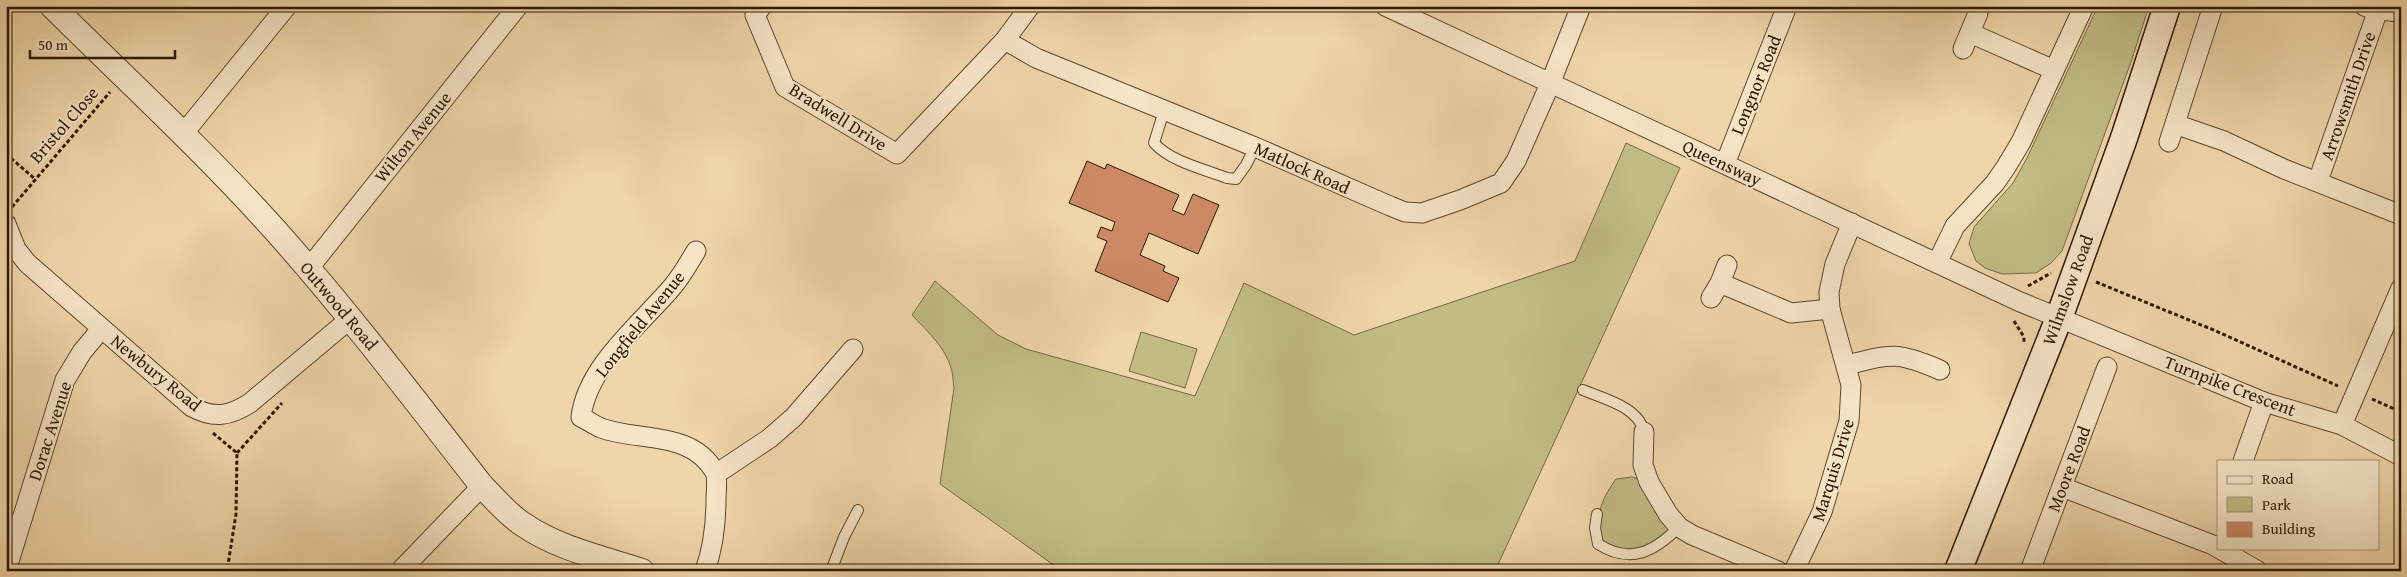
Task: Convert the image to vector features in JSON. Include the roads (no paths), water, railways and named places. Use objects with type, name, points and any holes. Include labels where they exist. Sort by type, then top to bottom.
[{"type":"main road","name":"Wilmslow Road","points":[[1958,571],[2059,318],[2124,138],[2167,6]]},
{"type":"street","name":"Outwood Road","points":[[52,6],[231,182],[309,268],[351,318],[482,486],[514,518],[536,533],[568,547],[642,571]]},
{"type":"street","points":[[183,134],[287,6]]},
{"type":"street","name":"Wilton Avenue","points":[[309,268],[518,6]]},
{"type":"street","name":"Bradwell Drive","points":[[762,6],[755,15],[785,87],[897,154],[1005,40],[1030,6]]},
{"type":"street","name":"Queensway","points":[[1385,6],[1852,224],[2059,318]]},
{"type":"street","name":"Matlock Road","points":[[1005,40],[1036,58],[1160,119],[1255,147],[1405,212],[1422,213],[1501,183],[1516,160],[1550,84],[1581,6]]},
{"type":"street","name":"Longnor Road","points":[[1725,164],[1787,6]]},
{"type":"street","points":[[1937,263],[1955,226],[1995,183],[2021,142],[2084,6]]},
{"type":"street","points":[[2169,142],[2213,6]]},
{"type":"street","points":[[2371,8],[2401,12]]},
{"type":"street","name":"Arrowsmith Drive","points":[[2318,181],[2371,8]]},
{"type":"street","points":[[1978,13],[1967,41],[2054,70]]},
{"type":"street","points":[[2175,124],[2224,141],[2284,169],[2401,215]]},
{"type":"street","name":"Newbury Road","points":[[6,224],[16,250],[27,263],[192,407],[213,415],[238,411],[250,403],[351,318]]},
{"type":"street","name":"Marquis Drive","points":[[1794,571],[1822,512],[1845,441],[1852,402],[1846,365],[1830,309],[1831,278],[1852,224]]},
{"type":"street","name":"Longfield Avenue","points":[[696,251],[673,286],[603,365],[587,391],[582,403],[581,416],[600,428],[676,442],[692,449],[716,474]]},
{"type":"street","points":[[1727,265],[1716,291],[1791,313],[1830,309]]},
{"type":"street","points":[[2342,425],[2401,288]]},
{"type":"street","name":"Turnpike Crescent","points":[[2059,318],[2264,402],[2342,425],[2401,456]]},
{"type":"street","name":"Dorac Avenue","points":[[6,571],[65,380],[82,352],[101,329]]},
{"type":"street","points":[[705,571],[714,534],[716,474],[770,438],[794,417],[853,349]]},
{"type":"street","points":[[1846,365],[1896,355],[1918,360],[1940,370]]},
{"type":"street","name":"Moore Road","points":[[2030,571],[2107,366]]},
{"type":"street","points":[[2243,460],[2264,402]]},
{"type":"street","points":[[1644,432],[1643,465],[1649,482],[1668,514],[1679,526],[1692,535],[1778,571]]},
{"type":"street","points":[[403,570],[482,486]]},
{"type":"street","points":[[2062,487],[2216,538]]},
{"type":"street","points":[[2231,550],[2258,571]]},
{"type":"lane","points":[[1160,119],[1154,143],[1160,150],[1227,178],[1236,179],[1255,147]]},
{"type":"lane","points":[[1583,390],[1631,411],[1642,423],[1644,432]]},
{"type":"lane","points":[[832,571],[844,537],[858,510]]},
{"type":"lane","points":[[1597,514],[1595,528],[1598,544],[1618,553],[1654,549],[1679,526]]}]
